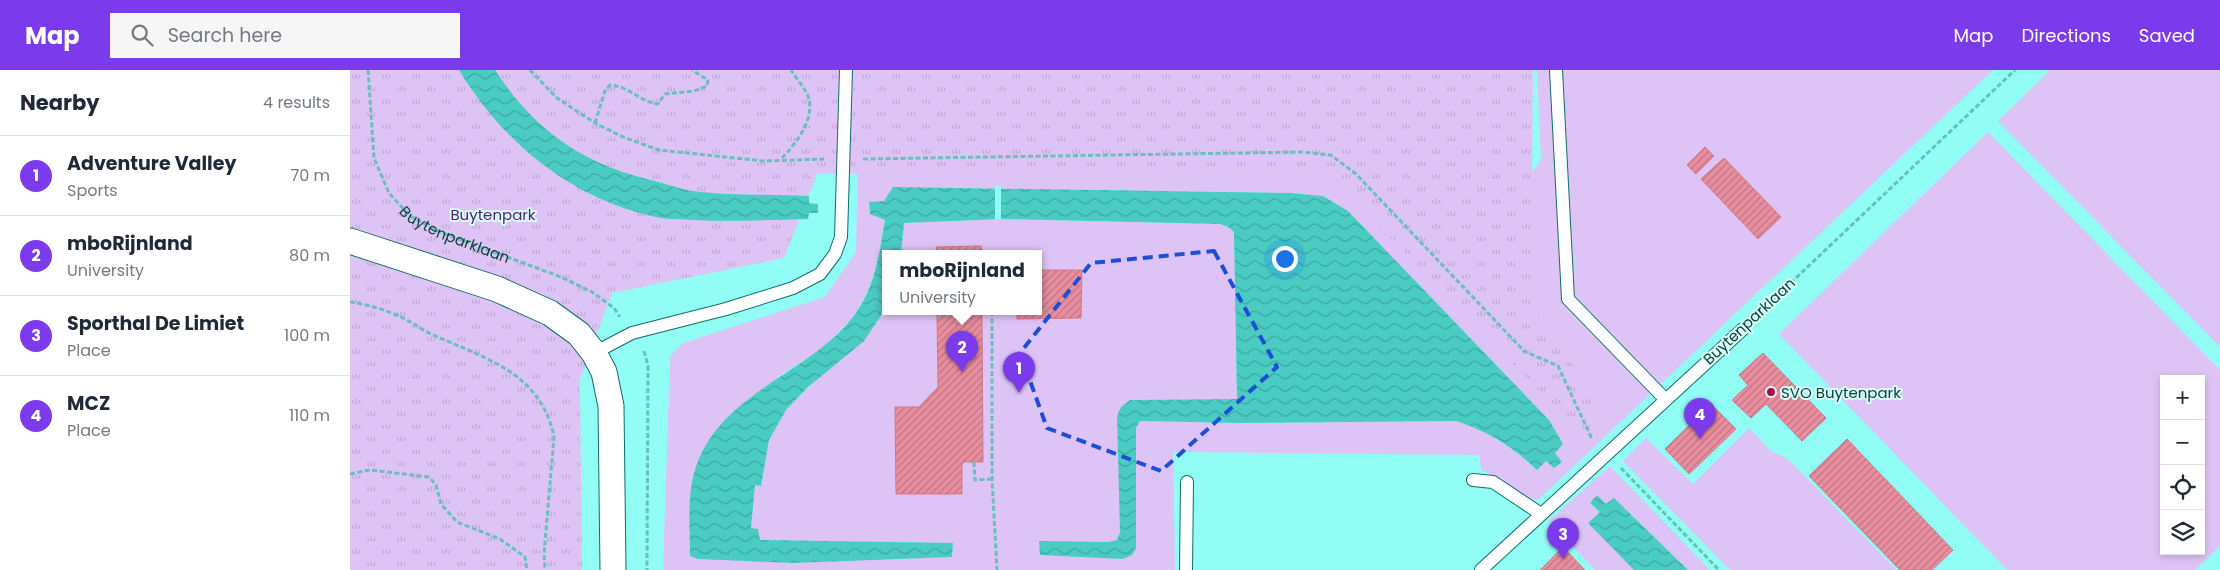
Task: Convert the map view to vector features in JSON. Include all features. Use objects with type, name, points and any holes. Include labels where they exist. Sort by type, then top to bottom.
[{"type":"street","points":[[350,241],[497,289],[565,322],[579,334],[594,353],[604,372],[612,406],[613,570]]},
{"type":"lane","points":[[594,353],[632,333],[726,309],[793,288],[820,274],[835,254],[841,237],[846,70]]},
{"type":"lane","points":[[1556,70],[1568,299],[1665,399]]},
{"type":"lane","name":"Buytenparklaan","points":[[1481,570],[1743,328]]},
{"type":"lane","points":[[1473,480],[1493,482],[1541,514]]},
{"type":"lane","points":[[1186,570],[1187,482]]},
{"type":"path","name":"Buytenparklaan","points":[[368,70],[374,158],[389,193],[410,216],[440,232],[562,277],[592,292],[614,308],[645,353],[648,366],[648,570]]},
{"type":"path","points":[[530,70],[557,98],[595,123],[624,137],[660,150],[763,161],[781,159],[844,160],[1302,152],[1331,155],[1356,174],[1524,351],[1558,366],[1594,442],[1607,452],[1719,570]]},
{"type":"path","points":[[595,123],[605,91],[610,86],[624,87],[650,103],[658,104],[665,94],[694,92],[707,86],[708,80],[692,70]]},
{"type":"path","points":[[781,159],[800,134],[810,112],[808,96],[790,70]]},
{"type":"path","name":"Buytenparklaan","points":[[1743,328],[2015,70]]},
{"type":"path","points":[[350,302],[400,316],[431,334],[475,352],[511,372],[536,393],[550,419],[554,437],[544,554],[545,570]]},
{"type":"path","points":[[1235,308],[1264,309]]},
{"type":"path","points":[[992,315],[992,479],[997,570]]},
{"type":"path","points":[[974,462],[975,480],[992,479]]},
{"type":"path","points":[[350,474],[370,470],[429,477],[436,485],[441,504],[457,522],[500,539],[525,557],[527,570]]},
{"type":"highlighted area","points":[[1214,251],[1277,367],[1161,471],[1047,428],[1020,353],[1091,263]]},
{"type":"green space","name":"Buytenpark","points":[[350,70],[1533,70],[1531,305],[1602,406],[1584,437],[1325,170],[817,174],[784,258],[612,293],[580,379],[582,570],[350,570]]},
{"type":"green space","points":[[1537,70],[1993,70],[1538,500],[1532,499],[1481,469],[1479,455],[1173,452],[1175,570],[663,570],[670,356],[683,343],[825,297],[856,252],[858,155],[1235,106],[1517,289],[1524,184],[1541,160]],"holes":[[[893,187],[1290,193],[1323,196],[1348,211],[1549,420],[1555,453],[1561,462],[1554,468],[1546,460],[1537,470],[1499,441],[1479,430],[1456,421],[1239,423],[1140,421],[1136,428],[1136,548],[1132,555],[1108,542],[1117,540],[1120,532],[1121,407],[1130,400],[1237,399],[1234,232],[1220,224],[1001,219],[904,223],[901,250],[1042,250],[1042,315],[882,315],[882,313],[786,410],[769,440],[761,486],[755,485],[751,528],[759,540],[953,543],[952,557],[775,562],[690,503],[694,473],[709,441],[782,374],[822,349],[854,316],[866,295],[876,269],[885,220],[870,214],[884,201]]]},
{"type":"green space","points":[[2050,70],[2220,70],[2220,347],[1998,121]]},
{"type":"green space","points":[[1988,132],[2220,370],[2220,546],[2195,570],[2007,570],[1779,334]]},
{"type":"green space","points":[[1749,428],[1771,451],[1788,459],[1896,570],[1730,570],[1623,461],[1646,438],[1693,484]]},
{"type":"green space","points":[[1610,466],[1710,570],[1688,570],[1614,498],[1606,504],[1597,496],[1590,503],[1600,512],[1634,570],[1595,570],[1549,521]]},
{"type":"water","points":[[459,70],[495,70],[527,111],[545,128],[584,155],[605,165],[629,174],[692,191],[809,196],[809,203],[818,204],[818,213],[809,213],[808,219],[708,221],[661,218],[625,209],[596,197],[568,182],[542,164],[497,121],[477,97]]},
{"type":"water","points":[[893,187],[1290,193],[1323,196],[1348,211],[1549,420],[1563,444],[1555,453],[1562,462],[1554,468],[1546,461],[1537,470],[1500,441],[1456,421],[1239,423],[1140,421],[1136,428],[1136,548],[1132,555],[1123,559],[1040,555],[1039,541],[1108,542],[1117,540],[1120,532],[1117,416],[1121,407],[1130,400],[1237,399],[1234,232],[1220,224],[1001,219],[904,223],[901,250],[882,250],[882,314],[864,341],[808,387],[786,410],[769,440],[761,486],[755,485],[751,528],[758,529],[760,540],[953,543],[952,557],[793,563],[698,559],[690,556],[690,493],[694,473],[706,446],[722,423],[742,404],[812,355],[834,337],[853,317],[866,295],[875,271],[885,220],[870,214],[869,202],[884,201]]},
{"type":"water","points":[[1597,495],[1606,504],[1614,498],[1688,570],[1634,570],[1588,523],[1600,512],[1590,503]]},
{"type":"pier","points":[[995,186],[1001,186],[1001,219],[995,219]]},
{"type":"building","points":[[1705,147],[1714,156],[1696,174],[1687,165]]},
{"type":"building","points":[[1724,158],[1781,217],[1758,239],[1701,179]]},
{"type":"building","points":[[981,246],[982,250],[936,250],[936,247]]},
{"type":"building","points":[[1042,270],[1082,270],[1081,318],[1017,319],[1017,315],[1042,315]]},
{"type":"building","points":[[937,315],[982,315],[983,462],[964,462],[962,464],[962,494],[896,494],[895,407],[919,407],[938,387]]},
{"type":"building","name":"SVO Buytenpark","points":[[1763,353],[1826,418],[1802,441],[1766,404],[1751,418],[1732,400],[1748,385],[1739,375]]},
{"type":"building","points":[[1711,404],[1736,429],[1689,474],[1665,449]]},
{"type":"building","points":[[1847,439],[1953,550],[1932,570],[1900,570],[1809,476]]},
{"type":"building","points":[[1563,547],[1585,570],[1540,570]]},
{"type":"place","name":"mboRijnland","points":[[962,372]]},
{"type":"place","name":"SVO Buytenpark","points":[[1771,392]]},
{"type":"place","name":"Adventure Valley","points":[[1019,393]]},
{"type":"place","name":"MCZ","points":[[1700,439]]},
{"type":"place","name":"Sporthal De Limiet","points":[[1563,559]]}]
